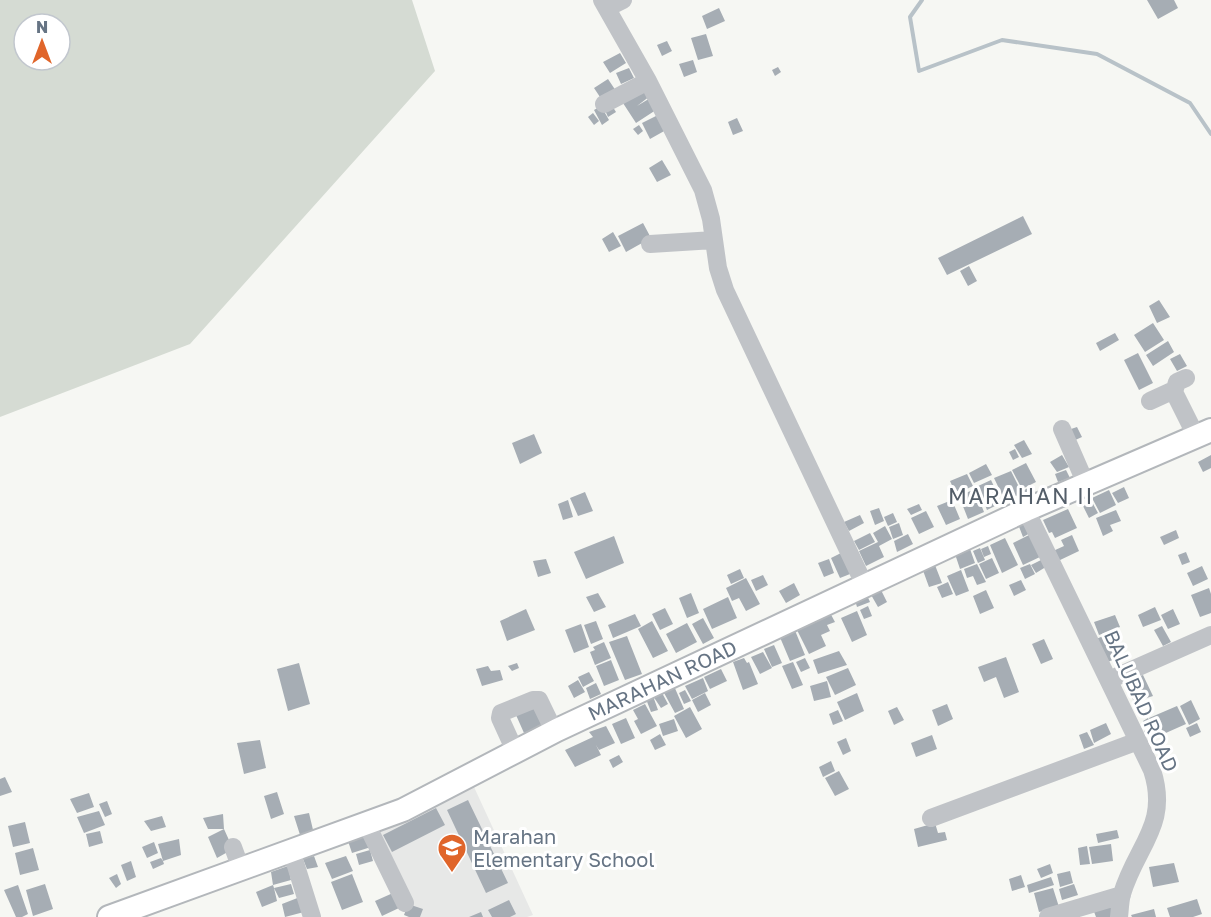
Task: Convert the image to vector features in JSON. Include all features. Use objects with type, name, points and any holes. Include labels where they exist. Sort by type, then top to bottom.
[{"type":"main road","name":"MARAHAN ROAD","points":[[110,917],[403,810],[554,731],[1026,510],[1203,433]]},
{"type":"street","points":[[611,3],[703,190],[711,219],[718,268],[725,290],[865,586]]},
{"type":"street","points":[[604,104],[648,81]]},
{"type":"street","points":[[650,244],[714,240]]},
{"type":"street","points":[[1150,401],[1180,384],[1203,433]]},
{"type":"street","points":[[1062,429],[1086,484]]},
{"type":"street","name":"BALUBAD ROAD","points":[[1026,510],[1156,782],[1158,802],[1154,823],[1122,895],[1119,917]]},
{"type":"street","points":[[1108,680],[1211,635]]},
{"type":"street","points":[[515,752],[500,718],[501,713],[539,700],[554,731]]},
{"type":"street","points":[[931,818],[1138,741]]},
{"type":"street","points":[[366,823],[405,903]]},
{"type":"street","points":[[233,847],[241,869]]},
{"type":"street","points":[[291,850],[312,917]]},
{"type":"street","points":[[1048,917],[1122,895]]},
{"type":"shaded area","points":[[0,0],[412,0],[435,71],[190,344],[0,417]]},
{"type":"shaded area","name":"Marahan Elementary School","points":[[474,787],[533,915],[527,917],[409,917],[371,834]]},
{"type":"building","points":[[1147,0],[1174,0],[1178,8],[1158,19]]},
{"type":"building","points":[[719,8],[725,21],[707,29],[702,16]]},
{"type":"building","points":[[706,34],[713,56],[698,60],[691,38]]},
{"type":"building","points":[[667,41],[672,51],[662,56],[657,45]]},
{"type":"building","points":[[620,53],[626,63],[610,73],[603,62]]},
{"type":"building","points":[[693,60],[697,72],[684,77],[679,64]]},
{"type":"building","points":[[778,67],[781,72],[775,76],[772,70]]},
{"type":"building","points":[[629,68],[634,78],[621,84],[616,73]]},
{"type":"building","points":[[608,79],[616,91],[602,100],[594,88]]},
{"type":"building","points":[[643,85],[650,96],[637,106],[652,97],[659,108],[636,123],[621,100]]},
{"type":"building","points":[[611,104],[616,112],[608,117],[604,108]]},
{"type":"building","points":[[601,106],[609,120],[602,125],[594,110]]},
{"type":"building","points":[[593,113],[599,121],[594,125],[588,117]]},
{"type":"building","points":[[658,115],[666,130],[650,139],[642,123]]},
{"type":"building","points":[[737,118],[743,131],[733,135],[728,122]]},
{"type":"building","points":[[639,125],[643,131],[638,135],[633,129]]},
{"type":"building","points":[[662,160],[671,175],[657,182],[649,168]]},
{"type":"building","points":[[1023,216],[1032,234],[947,275],[938,258]]},
{"type":"building","points":[[643,223],[651,238],[626,252],[618,236]]},
{"type":"building","points":[[613,232],[621,246],[609,252],[602,239]]},
{"type":"building","points":[[969,266],[977,281],[968,286],[960,271]]},
{"type":"building","points":[[1159,300],[1170,317],[1157,323],[1149,306]]},
{"type":"building","points":[[1153,323],[1164,340],[1145,352],[1134,335]]},
{"type":"building","points":[[1115,333],[1119,340],[1100,351],[1096,343]]},
{"type":"building","points":[[1168,341],[1174,352],[1153,366],[1146,355]]},
{"type":"building","points":[[1138,353],[1153,383],[1139,390],[1124,360]]},
{"type":"building","points":[[1180,354],[1187,366],[1177,371],[1170,359]]},
{"type":"building","points":[[1077,427],[1082,437],[1073,441],[1068,430]]},
{"type":"building","points":[[534,434],[542,453],[520,464],[512,443]]},
{"type":"building","points":[[1024,440],[1032,454],[1022,458],[1014,445]]},
{"type":"building","points":[[1015,449],[1019,457],[1013,460],[1009,452]]},
{"type":"building","points":[[1062,455],[1069,467],[1057,472],[1050,462]]},
{"type":"building","points":[[1211,455],[1211,468],[1203,472],[1198,462]]},
{"type":"building","points":[[1026,463],[1036,482],[1022,489],[1012,470]]},
{"type":"building","points":[[986,464],[992,475],[974,483],[969,473]]},
{"type":"building","points":[[1066,470],[1070,478],[1058,482],[1055,474]]},
{"type":"building","points":[[1011,471],[1022,493],[1005,501],[994,478]]},
{"type":"building","points":[[967,474],[973,486],[956,494],[950,481]]},
{"type":"building","points":[[991,480],[999,497],[983,504],[976,487]]},
{"type":"building","points":[[1031,486],[1035,494],[1027,498],[1023,491]]},
{"type":"building","points":[[1124,487],[1129,498],[1118,503],[1112,493]]},
{"type":"building","points":[[975,489],[984,512],[968,519],[959,496]]},
{"type":"building","points":[[1109,490],[1116,505],[1100,513],[1092,498]]},
{"type":"building","points":[[585,492],[593,511],[578,516],[570,498]]},
{"type":"building","points":[[996,499],[999,504],[987,510],[985,505]]},
{"type":"building","points":[[568,500],[573,517],[563,520],[558,504]]},
{"type":"building","points":[[952,500],[960,519],[946,525],[937,506]]},
{"type":"building","points":[[1092,502],[1098,513],[1089,518],[1083,506]]},
{"type":"building","points":[[919,504],[922,510],[911,515],[907,509]]},
{"type":"building","points":[[879,508],[884,521],[875,525],[870,511]]},
{"type":"building","points":[[1068,509],[1077,528],[1055,538],[1052,532],[1049,533],[1043,520]]},
{"type":"building","points":[[1116,510],[1121,521],[1110,525],[1113,531],[1103,536],[1096,518]]},
{"type":"building","points":[[926,511],[934,527],[919,534],[911,518]]},
{"type":"building","points":[[893,513],[897,522],[888,526],[884,517]]},
{"type":"building","points":[[860,515],[864,523],[849,531],[844,522]]},
{"type":"building","points":[[1026,520],[1032,532],[1023,537],[1018,524]]},
{"type":"building","points":[[899,523],[903,535],[893,539],[889,527]]},
{"type":"building","points":[[885,526],[892,539],[879,546],[884,557],[866,566],[859,551],[878,542],[873,533]]},
{"type":"building","points":[[1176,530],[1179,538],[1164,545],[1160,537]]},
{"type":"building","points":[[870,533],[875,542],[859,550],[854,541]]},
{"type":"building","points":[[908,534],[913,544],[897,552],[894,541]]},
{"type":"building","points":[[1031,534],[1042,556],[1023,565],[1013,543]]},
{"type":"building","points":[[1072,535],[1079,551],[1058,561],[1053,551],[1064,546],[1061,540]]},
{"type":"building","points":[[614,536],[624,563],[586,579],[574,552]]},
{"type":"building","points":[[1005,538],[1018,565],[1002,573],[990,545]]},
{"type":"building","points":[[988,546],[991,554],[984,557],[981,549]]},
{"type":"building","points":[[980,548],[985,560],[978,563],[973,551]]},
{"type":"building","points":[[970,549],[975,563],[960,569],[955,554]]},
{"type":"building","points":[[845,551],[855,572],[840,578],[831,558]]},
{"type":"building","points":[[1186,552],[1190,562],[1182,565],[1178,555]]},
{"type":"building","points":[[992,558],[999,573],[986,579],[979,564]]},
{"type":"building","points":[[1045,558],[1049,565],[1036,573],[1031,565]]},
{"type":"building","points":[[546,559],[551,573],[538,577],[533,561]]},
{"type":"building","points":[[829,559],[834,573],[824,577],[818,563]]},
{"type":"building","points":[[933,560],[942,583],[929,587],[921,565]]},
{"type":"building","points":[[977,564],[986,582],[977,585],[973,576],[967,578],[964,569]]},
{"type":"building","points":[[1030,564],[1035,574],[1025,579],[1020,568]]},
{"type":"building","points":[[1202,566],[1208,579],[1193,586],[1187,573]]},
{"type":"building","points":[[740,569],[744,578],[731,584],[727,575]]},
{"type":"building","points":[[961,570],[969,591],[956,596],[947,576]]},
{"type":"building","points":[[763,575],[768,585],[756,591],[751,580]]},
{"type":"building","points":[[746,578],[760,604],[746,611],[739,598],[732,601],[726,588]]},
{"type":"building","points":[[1021,580],[1026,590],[1014,596],[1009,585]]},
{"type":"building","points":[[948,582],[953,594],[942,598],[937,587]]},
{"type":"building","points":[[794,583],[800,595],[786,603],[779,591]]},
{"type":"building","points":[[880,588],[887,602],[878,607],[870,593]]},
{"type":"building","points":[[1209,588],[1211,613],[1200,617],[1191,595]]},
{"type":"building","points":[[986,590],[994,608],[980,614],[973,596]]},
{"type":"building","points":[[598,593],[606,607],[594,612],[586,597]]},
{"type":"building","points":[[691,593],[699,613],[687,618],[679,598]]},
{"type":"building","points":[[866,593],[870,602],[857,607],[854,597]]},
{"type":"building","points":[[728,597],[737,618],[712,629],[703,609]]},
{"type":"building","points":[[868,606],[872,616],[864,619],[860,610]]},
{"type":"building","points":[[1155,607],[1161,620],[1143,627],[1138,615]]},
{"type":"building","points":[[665,608],[673,624],[660,630],[652,614]]},
{"type":"building","points":[[526,609],[535,630],[507,641],[500,621]]},
{"type":"building","points":[[1173,609],[1180,624],[1168,629],[1161,615]]},
{"type":"building","points":[[829,611],[835,622],[827,625],[830,631],[821,635],[826,646],[809,654],[796,628]]},
{"type":"building","points":[[857,611],[867,635],[852,642],[841,618]]},
{"type":"building","points":[[635,614],[641,626],[613,638],[608,625]]},
{"type":"building","points":[[1115,615],[1120,627],[1099,635],[1094,622]]},
{"type":"building","points":[[703,618],[714,638],[703,644],[692,624]]},
{"type":"building","points":[[596,621],[603,639],[591,644],[584,625]]},
{"type":"building","points":[[652,621],[668,651],[653,658],[638,629]]},
{"type":"building","points":[[687,623],[697,642],[676,653],[666,634]]},
{"type":"building","points":[[581,624],[589,647],[574,653],[565,630]]},
{"type":"building","points":[[1162,626],[1171,642],[1163,646],[1154,630]]},
{"type":"building","points":[[794,628],[805,655],[790,661],[779,635]]},
{"type":"building","points":[[1111,633],[1120,657],[1105,663],[1096,639]]},
{"type":"building","points":[[627,636],[642,674],[625,680],[609,642]]},
{"type":"building","points":[[1044,639],[1053,659],[1041,664],[1032,644]]},
{"type":"building","points":[[604,642],[611,658],[595,665],[590,652],[595,650],[593,647]]},
{"type":"building","points":[[774,645],[782,663],[772,667],[764,649]]},
{"type":"building","points":[[839,651],[847,665],[818,674],[813,660]]},
{"type":"building","points":[[763,652],[772,668],[760,674],[751,657]]},
{"type":"building","points":[[1006,657],[1019,692],[1004,698],[996,677],[984,682],[978,667]]},
{"type":"building","points":[[744,658],[747,663],[749,662],[758,684],[743,690],[733,662]]},
{"type":"building","points":[[805,658],[810,668],[801,672],[796,662]]},
{"type":"building","points":[[611,660],[619,680],[604,686],[596,666]]},
{"type":"building","points":[[793,662],[803,685],[792,689],[782,666]]},
{"type":"building","points":[[299,663],[310,704],[288,711],[277,669]]},
{"type":"building","points":[[517,663],[519,668],[512,671],[508,666]]},
{"type":"building","points":[[488,666],[491,671],[500,670],[503,680],[482,686],[476,669]]},
{"type":"building","points":[[848,668],[856,685],[835,695],[826,677]]},
{"type":"building","points":[[721,669],[727,681],[710,689],[704,677]]},
{"type":"building","points":[[589,672],[594,681],[583,687],[578,677]]},
{"type":"building","points":[[1143,675],[1153,696],[1134,702],[1125,681]]},
{"type":"building","points":[[703,678],[708,691],[692,699],[685,686]]},
{"type":"building","points":[[578,680],[585,692],[574,698],[568,686]]},
{"type":"building","points":[[827,681],[831,697],[814,701],[810,686]]},
{"type":"building","points":[[596,683],[601,694],[590,699],[586,688]]},
{"type":"building","points":[[674,686],[684,709],[675,713],[663,691]]},
{"type":"building","points":[[685,690],[691,701],[684,704],[679,693]]},
{"type":"building","points":[[661,691],[668,704],[661,708],[653,696]]},
{"type":"building","points":[[705,693],[711,705],[698,712],[692,700]]},
{"type":"building","points":[[857,693],[864,711],[845,720],[837,702]]},
{"type":"building","points":[[653,696],[658,710],[651,712],[646,699]]},
{"type":"building","points":[[1191,700],[1200,719],[1189,725],[1180,706]]},
{"type":"building","points":[[645,704],[657,726],[641,734],[634,721],[638,719],[633,710]]},
{"type":"building","points":[[947,704],[953,719],[938,726],[932,710]]},
{"type":"building","points":[[536,706],[544,724],[524,733],[516,715]]},
{"type":"building","points":[[1177,706],[1186,724],[1159,736],[1149,718]]},
{"type":"building","points":[[690,707],[702,729],[686,738],[674,716]]},
{"type":"building","points":[[897,707],[904,720],[894,725],[888,711]]},
{"type":"building","points":[[838,710],[843,721],[833,725],[829,714]]},
{"type":"building","points":[[626,718],[635,738],[621,744],[612,724]]},
{"type":"building","points":[[1148,718],[1153,726],[1147,729],[1143,721]]},
{"type":"building","points":[[674,719],[678,731],[663,736],[659,724]]},
{"type":"building","points":[[1106,723],[1111,734],[1094,743],[1090,730]]},
{"type":"building","points":[[1197,723],[1201,732],[1190,737],[1186,728]]},
{"type":"building","points":[[606,726],[615,743],[599,750],[596,745],[601,755],[575,767],[565,750],[593,737],[589,732]]},
{"type":"building","points":[[1153,728],[1155,734],[1147,737],[1144,731]]},
{"type":"building","points":[[1087,732],[1094,745],[1084,749],[1079,735]]},
{"type":"building","points":[[660,734],[666,745],[655,750],[650,740]]},
{"type":"building","points":[[932,735],[937,749],[916,757],[911,743]]},
{"type":"building","points":[[846,738],[851,751],[843,755],[837,742]]},
{"type":"building","points":[[260,740],[266,768],[244,774],[237,743]]},
{"type":"building","points":[[619,755],[623,762],[613,768],[609,760]]},
{"type":"building","points":[[831,761],[835,771],[823,777],[819,767]]},
{"type":"building","points":[[839,771],[849,789],[835,796],[825,778]]},
{"type":"building","points":[[5,777],[12,792],[0,796],[0,779]]},
{"type":"building","points":[[277,792],[284,814],[271,819],[264,796]]},
{"type":"building","points":[[89,793],[94,807],[77,813],[70,799]]},
{"type":"building","points":[[468,800],[508,883],[486,893],[447,810]]},
{"type":"building","points":[[107,801],[112,814],[105,817],[99,804]]},
{"type":"building","points":[[436,808],[445,825],[392,852],[383,835]]},
{"type":"building","points":[[99,811],[105,825],[84,833],[77,817]]},
{"type":"building","points":[[309,813],[314,834],[301,838],[294,816]]},
{"type":"building","points":[[223,814],[224,829],[208,829],[203,818]]},
{"type":"building","points":[[162,816],[166,827],[151,831],[144,821]]},
{"type":"building","points":[[25,822],[30,843],[13,847],[8,826]]},
{"type":"building","points":[[935,823],[938,833],[945,832],[947,840],[918,847],[914,829]]},
{"type":"building","points":[[224,829],[233,849],[217,858],[208,837]]},
{"type":"building","points":[[1117,830],[1119,838],[1098,843],[1096,834]]},
{"type":"building","points":[[100,831],[103,843],[89,847],[86,834]]},
{"type":"building","points":[[368,836],[371,847],[352,853],[348,841]]},
{"type":"building","points":[[179,839],[181,855],[163,861],[158,844]]},
{"type":"building","points":[[154,842],[158,853],[147,858],[142,847]]},
{"type":"building","points":[[1111,844],[1113,861],[1092,864],[1089,847]]},
{"type":"building","points":[[1087,846],[1090,864],[1080,865],[1078,848]]},
{"type":"building","points":[[33,848],[39,870],[20,875],[15,853]]},
{"type":"building","points":[[370,850],[373,861],[359,865],[356,854]]},
{"type":"building","points":[[314,856],[318,867],[307,869],[303,859]]},
{"type":"building","points":[[346,856],[353,871],[332,879],[325,863]]},
{"type":"building","points":[[161,858],[164,864],[153,869],[150,862]]},
{"type":"building","points":[[131,861],[136,877],[127,881],[121,865]]},
{"type":"building","points":[[1174,863],[1179,882],[1153,887],[1149,867]]},
{"type":"building","points":[[1050,864],[1053,873],[1041,878],[1037,869]]},
{"type":"building","points":[[288,866],[291,880],[273,885],[271,872]]},
{"type":"building","points":[[1070,871],[1073,883],[1060,887],[1057,874]]},
{"type":"building","points":[[117,874],[121,884],[116,888],[109,878]]},
{"type":"building","points":[[352,874],[363,902],[342,910],[331,882]]},
{"type":"building","points":[[1021,875],[1025,887],[1012,891],[1009,879]]},
{"type":"building","points":[[1051,877],[1054,885],[1029,893],[1027,885]]},
{"type":"building","points":[[45,884],[53,909],[33,916],[26,890]]},
{"type":"building","points":[[291,884],[294,894],[279,898],[274,888]]},
{"type":"building","points":[[1074,884],[1078,895],[1062,900],[1059,889]]},
{"type":"building","points":[[18,885],[28,914],[22,917],[16,917],[4,890]]},
{"type":"building","points":[[273,885],[277,901],[262,907],[256,892]]},
{"type":"building","points":[[1053,888],[1059,907],[1039,912],[1034,893]]},
{"type":"building","points":[[393,893],[399,908],[382,916],[375,901]]},
{"type":"building","points":[[300,897],[304,912],[285,917],[282,904]]},
{"type":"building","points":[[1197,899],[1202,914],[1193,917],[1170,917],[1167,908]]},
{"type":"building","points":[[509,900],[516,914],[510,917],[492,917],[488,910]]},
{"type":"building","points":[[408,904],[423,909],[420,917],[404,915]]},
{"type":"building","points":[[1110,905],[1114,917],[1096,917],[1093,909]]},
{"type":"building","points":[[1154,909],[1156,917],[1132,917],[1131,915]]},
{"type":"building","points":[[481,912],[483,917],[469,917]]},
{"type":"waterway","points":[[922,0],[910,17],[919,71],[1002,40],[1097,54],[1190,103],[1211,134]]},
{"type":"place","name":"Marahan Elementary School","points":[[452,874]]},
{"type":"district","name":"MARAHAN II","points":[[1021,496]]}]
